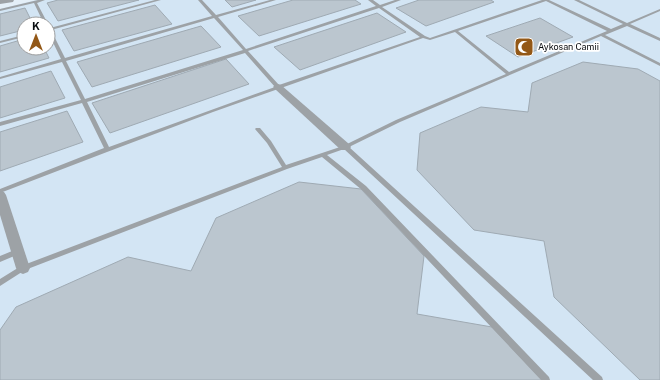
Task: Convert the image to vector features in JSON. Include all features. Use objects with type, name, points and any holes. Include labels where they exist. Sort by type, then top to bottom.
[{"type":"street","points":[[0,2],[10,0]]},
{"type":"street","points":[[278,87],[345,147]]},
{"type":"street","points":[[0,196],[23,268]]},
{"type":"lane","points":[[0,10],[43,0]]},
{"type":"lane","points":[[56,28],[159,0]]},
{"type":"lane","points":[[200,0],[278,87]]},
{"type":"lane","points":[[0,78],[274,0]]},
{"type":"lane","points":[[370,0],[423,37],[430,39],[546,0],[610,31]]},
{"type":"lane","points":[[0,124],[84,101],[245,51],[399,0]]},
{"type":"lane","points":[[576,0],[660,40]]},
{"type":"lane","points":[[35,2],[42,16]]},
{"type":"lane","points":[[0,283],[23,268],[285,168],[345,147],[398,121],[660,10]]},
{"type":"lane","points":[[456,31],[509,74]]},
{"type":"lane","points":[[602,35],[660,65]]},
{"type":"lane","points":[[0,196],[107,148],[423,37]]},
{"type":"lane","points":[[0,42],[16,38]]},
{"type":"lane","points":[[56,45],[107,148]]},
{"type":"lane","points":[[258,129],[266,137],[285,168]]},
{"type":"lane","points":[[345,147],[599,380]]},
{"type":"lane","points":[[323,154],[364,188],[546,380]]},
{"type":"lane","points":[[0,259],[18,252]]},
{"type":"shaded area","points":[[36,0],[660,0],[660,380],[0,380],[0,9]]},
{"type":"building","points":[[58,0],[139,0],[58,21],[47,3]]},
{"type":"building","points":[[225,0],[256,0],[232,7]]},
{"type":"building","points":[[293,0],[355,0],[361,4],[259,36],[238,16]]},
{"type":"building","points":[[419,0],[491,0],[494,2],[426,26],[396,8]]},
{"type":"building","points":[[155,5],[172,24],[74,51],[62,30]]},
{"type":"building","points":[[25,8],[29,16],[16,16],[16,32],[0,36],[0,14]]},
{"type":"building","points":[[377,13],[406,32],[300,70],[274,47]]},
{"type":"building","name":"Aykosan Camii","points":[[540,18],[573,37],[518,57],[486,36]]},
{"type":"building","points":[[201,26],[221,47],[92,87],[77,62]]},
{"type":"building","points":[[16,41],[16,56],[48,56],[49,58],[0,72],[0,46]]},
{"type":"building","points":[[226,59],[249,84],[110,133],[92,103]]},
{"type":"building","points":[[583,62],[638,69],[660,81],[660,380],[640,380],[554,297],[544,241],[474,230],[417,170],[420,133],[481,107],[528,112],[532,83]]},
{"type":"building","points":[[51,71],[65,98],[0,118],[0,87]]},
{"type":"building","points":[[67,111],[83,142],[0,171],[0,132]]},
{"type":"building","points":[[299,182],[361,189],[424,256],[417,314],[492,327],[542,380],[0,380],[0,330],[16,307],[128,257],[191,271],[216,218]]},
{"type":"place","name":"Aykosan Camii","points":[[524,47]]}]
